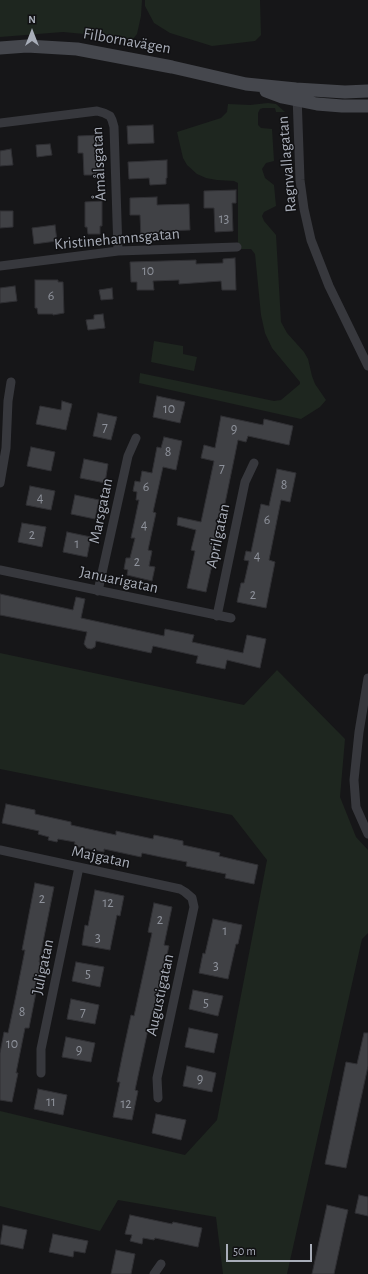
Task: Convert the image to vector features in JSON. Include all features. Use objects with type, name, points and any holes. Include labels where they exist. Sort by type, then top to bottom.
[{"type":"street","name":"Filbornavägen","points":[[0,48],[27,46],[77,49],[172,66],[342,106],[368,106]]},
{"type":"street","name":"Filbornavägen","points":[[297,95],[368,91]]},
{"type":"street","name":"Ragnvallagatan","points":[[297,95],[300,180],[304,209],[312,240],[329,286],[368,366]]},
{"type":"street","name":"Åmålsgatan","points":[[0,123],[96,111],[110,116],[114,126],[118,251]]},
{"type":"street","name":"Kristinehamnsgatan","points":[[0,266],[118,251],[237,247]]},
{"type":"street","points":[[0,483],[6,448],[8,401],[11,382]]},
{"type":"street","name":"Marsgatan","points":[[98,591],[128,456],[136,438]]},
{"type":"street","name":"Aprilgatan","points":[[217,616],[245,482],[254,463]]},
{"type":"street","name":"Januarigatan","points":[[0,570],[231,618]]},
{"type":"street","points":[[368,678],[358,732],[354,780],[356,807],[368,834]]},
{"type":"street","name":"Majgatan","points":[[0,850],[180,889],[192,898]]},
{"type":"street","name":"Juligatan","points":[[41,1073],[41,1049],[80,867]]},
{"type":"street","name":"Augustigatan","points":[[158,1098],[157,1078],[194,907],[192,898]]},
{"type":"street","points":[[154,1274],[161,1264]]},
{"type":"shaded area","points":[[0,0],[142,0],[141,16],[137,34],[133,39],[128,41],[95,35],[63,32],[0,37]]},
{"type":"shaded area","points":[[145,0],[260,0],[261,35],[255,41],[212,46],[170,33],[154,23],[145,6]]},
{"type":"shaded area","points":[[268,103],[276,104],[285,112],[276,112],[275,108],[263,108],[260,109],[258,113],[258,125],[261,128],[272,129],[274,161],[266,163],[262,169],[265,178],[274,185],[276,206],[264,212],[262,216],[264,221],[276,235],[281,322],[287,333],[304,352],[308,359],[315,384],[326,400],[320,407],[301,419],[139,383],[140,373],[274,401],[281,400],[300,384],[300,382],[272,348],[265,333],[261,315],[255,254],[251,249],[238,249],[238,183],[234,181],[206,178],[197,174],[187,165],[183,158],[177,132],[221,118],[227,112],[228,104],[250,105]]},
{"type":"shaded area","points":[[154,341],[183,346],[183,354],[197,357],[194,371],[151,362]]},
{"type":"shaded area","points":[[0,653],[244,705],[277,670],[345,739],[340,797],[356,837],[368,850],[368,933],[362,939],[287,1274],[223,1274],[216,1217],[118,1200],[100,1231],[0,1206],[0,1111],[185,1155],[217,1120],[267,860],[232,815],[0,769]]},
{"type":"building","points":[[153,125],[154,143],[128,144],[127,126]]},
{"type":"building","points":[[102,135],[102,152],[100,152],[101,175],[84,175],[83,153],[78,153],[78,136]]},
{"type":"building","points":[[50,144],[52,155],[37,157],[36,145]]},
{"type":"building","points":[[11,149],[13,165],[0,166],[0,151]]},
{"type":"building","points":[[167,160],[166,184],[150,185],[149,178],[129,179],[128,162]]},
{"type":"building","points":[[236,190],[236,203],[232,203],[233,231],[215,232],[214,208],[204,208],[204,191]]},
{"type":"building","points":[[157,197],[157,205],[189,204],[190,230],[164,231],[164,238],[141,239],[140,215],[130,215],[130,198]]},
{"type":"building","points":[[102,201],[102,226],[100,226],[100,234],[88,234],[87,227],[85,227],[85,202]]},
{"type":"building","points":[[0,211],[13,211],[13,227],[0,228]]},
{"type":"building","points":[[55,225],[57,241],[34,244],[32,228]]},
{"type":"building","points":[[235,258],[236,290],[222,290],[221,281],[179,284],[179,280],[153,281],[154,290],[137,290],[137,282],[131,282],[130,262],[196,260],[196,264],[223,263],[223,259]]},
{"type":"building","points":[[35,280],[58,280],[58,282],[63,282],[64,313],[53,315],[38,314],[37,308],[35,308]]},
{"type":"building","points":[[15,286],[17,301],[0,303],[0,288]]},
{"type":"building","points":[[112,288],[113,299],[101,300],[99,290]]},
{"type":"building","points":[[103,314],[105,328],[88,330],[86,320],[94,319],[94,315]]},
{"type":"building","points":[[157,396],[185,402],[180,423],[153,417]]},
{"type":"building","points":[[62,401],[72,404],[66,430],[36,424],[40,406],[61,410]]},
{"type":"building","points":[[98,413],[117,417],[111,440],[93,436]]},
{"type":"building","points":[[221,416],[263,425],[264,419],[293,426],[289,445],[248,436],[246,442],[238,440],[222,518],[218,517],[214,536],[219,537],[206,592],[187,588],[195,551],[191,550],[196,530],[177,525],[178,517],[201,522],[214,461],[201,458],[204,445],[215,448]]},
{"type":"building","points":[[164,437],[182,441],[176,470],[163,467],[153,512],[156,513],[148,550],[152,551],[149,566],[155,567],[152,581],[127,575],[128,570],[124,569],[126,558],[130,558],[135,538],[131,538],[139,500],[136,500],[137,492],[133,491],[135,481],[140,482],[142,471],[152,473],[157,447],[161,448]]},
{"type":"building","points":[[31,447],[55,452],[51,471],[27,466]]},
{"type":"building","points":[[84,459],[108,464],[105,483],[80,478]]},
{"type":"building","points":[[277,469],[296,473],[290,502],[281,500],[269,560],[275,562],[266,608],[237,602],[241,583],[244,583],[249,561],[244,560],[246,551],[251,552],[261,504],[269,506]]},
{"type":"building","points":[[30,486],[55,491],[51,510],[26,505]]},
{"type":"building","points":[[75,495],[99,500],[95,519],[71,514]]},
{"type":"building","points":[[22,523],[46,527],[42,547],[18,542]]},
{"type":"building","points":[[67,532],[91,537],[87,557],[63,552]]},
{"type":"building","points":[[0,594],[73,610],[76,597],[85,599],[81,618],[164,636],[165,629],[194,635],[192,642],[243,653],[247,635],[266,639],[260,668],[227,660],[225,669],[196,663],[198,656],[153,646],[151,653],[96,641],[95,647],[91,649],[87,648],[84,644],[87,632],[0,615]]},
{"type":"building","points":[[6,804],[35,810],[35,814],[71,822],[71,825],[116,835],[116,831],[153,839],[154,835],[183,841],[183,845],[220,853],[219,856],[258,865],[254,884],[225,878],[226,874],[186,866],[187,862],[142,853],[141,857],[104,849],[104,852],[74,846],[75,842],[58,839],[57,842],[48,840],[49,837],[38,834],[39,831],[2,823]]},
{"type":"building","points":[[35,883],[54,887],[39,962],[42,962],[29,1028],[25,1028],[12,1102],[0,1100],[0,1053],[4,1032],[8,1033],[16,995],[25,950],[22,950]]},
{"type":"building","points":[[95,890],[124,896],[120,916],[117,915],[110,950],[82,945],[85,925],[88,926]]},
{"type":"building","points":[[154,903],[172,907],[164,945],[169,946],[154,1012],[152,1011],[135,1090],[138,1091],[132,1120],[113,1117],[120,1082],[117,1082],[123,1052],[131,1015],[134,1016],[152,933],[148,932]]},
{"type":"building","points":[[213,919],[242,925],[228,979],[199,973]]},
{"type":"building","points":[[76,962],[104,967],[100,987],[72,981]]},
{"type":"building","points":[[193,990],[223,996],[218,1016],[189,1009]]},
{"type":"building","points":[[71,999],[99,1005],[95,1024],[67,1019]]},
{"type":"building","points":[[189,1028],[218,1034],[214,1053],[185,1047]]},
{"type":"building","points":[[364,1033],[368,1033],[368,1066],[346,1168],[325,1164],[346,1062],[357,1064]]},
{"type":"building","points":[[66,1037],[95,1043],[91,1062],[62,1057]]},
{"type":"building","points":[[187,1066],[216,1073],[212,1092],[183,1086]]},
{"type":"building","points":[[38,1089],[67,1095],[63,1115],[34,1109]]},
{"type":"building","points":[[156,1114],[186,1120],[181,1140],[152,1133]]},
{"type":"building","points":[[359,1195],[368,1197],[368,1216],[355,1213]]},
{"type":"building","points":[[327,1205],[348,1210],[334,1274],[312,1274]]},
{"type":"building","points":[[130,1215],[172,1224],[173,1222],[202,1228],[198,1247],[155,1238],[154,1240],[143,1238],[142,1244],[130,1241],[132,1235],[125,1234]]},
{"type":"building","points":[[3,1225],[27,1230],[23,1249],[0,1244]]},
{"type":"building","points":[[53,1234],[88,1241],[85,1253],[74,1251],[73,1257],[49,1252]]},
{"type":"building","points":[[116,1250],[135,1254],[131,1274],[111,1274]]}]
